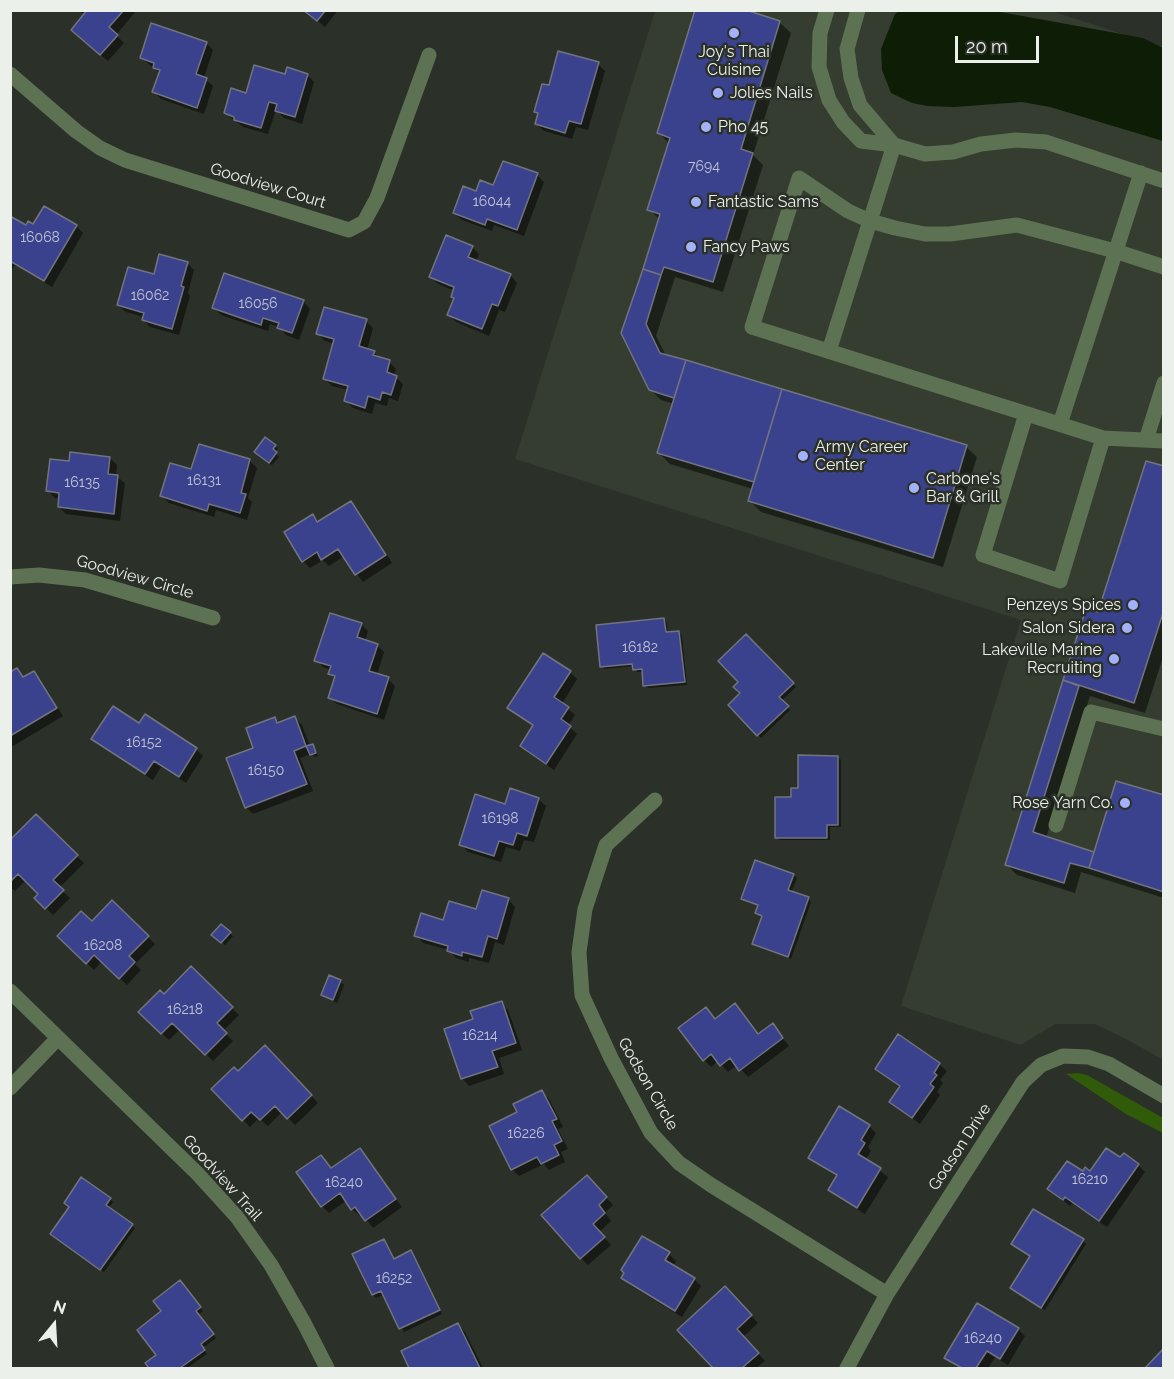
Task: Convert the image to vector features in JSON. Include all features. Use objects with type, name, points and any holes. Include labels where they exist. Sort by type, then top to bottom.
[{"type":"street","points":[[827,10],[820,33],[819,67],[829,100],[843,122],[861,141],[894,145],[925,154],[953,152],[981,144],[1016,140],[1046,142],[1164,181]]},
{"type":"street","points":[[858,10],[847,49],[851,78],[860,105],[894,145]]},
{"type":"street","name":"Goodview Court","points":[[10,74],[76,131],[100,148],[125,160],[349,230],[364,222],[377,198],[429,55]]},
{"type":"street","points":[[829,351],[894,145]]},
{"type":"street","points":[[1060,424],[1141,173]]},
{"type":"street","points":[[1164,267],[1115,251],[1017,225],[950,234],[925,234],[870,221],[848,212],[799,178],[752,327],[1103,438],[1164,441]]},
{"type":"street","points":[[1146,440],[1164,383]]},
{"type":"street","points":[[1026,414],[983,555],[1060,581],[1103,438]]},
{"type":"street","name":"Goodview Circle","points":[[10,577],[39,575],[85,580],[213,618]]},
{"type":"street","points":[[1056,825],[1091,712],[1164,729]]},
{"type":"street","name":"Godson Circle","points":[[655,800],[606,846],[585,909],[579,952],[582,995],[591,1016],[651,1132],[679,1163],[887,1294]]},
{"type":"street","name":"Goodview Trail","points":[[10,991],[196,1172],[237,1217],[271,1265],[327,1368]]},
{"type":"street","points":[[10,1088],[58,1038]]},
{"type":"street","name":"Godson Drive","points":[[847,1368],[887,1294],[1023,1082],[1041,1065],[1063,1056],[1088,1057],[1109,1064],[1164,1096]]},
{"type":"shaded area","points":[[900,10],[995,11],[1143,38],[1163,48],[1163,141],[1050,107],[1022,102],[954,107],[928,106],[912,103],[891,93],[882,70],[881,49],[895,14]]},
{"type":"shaded area","points":[[655,11],[1051,11],[1163,47],[1163,1060],[1095,1024],[1055,1024],[1021,1045],[901,1006],[1021,620],[515,459]]},
{"type":"green space","points":[[1066,1074],[1087,1075],[1163,1118],[1163,1133],[1126,1114]]},
{"type":"building","points":[[87,10],[124,10],[109,27],[118,35],[100,55],[71,30]]},
{"type":"building","points":[[303,10],[326,10],[317,21]]},
{"type":"building","points":[[695,10],[746,10],[780,21],[741,149],[753,153],[713,282],[664,267],[661,275],[643,269],[660,214],[647,210],[670,138],[657,133]]},
{"type":"building","points":[[151,23],[207,42],[196,74],[207,78],[197,108],[152,92],[160,70],[153,68],[154,63],[140,58]]},
{"type":"building","points":[[558,51],[599,62],[581,124],[569,121],[565,133],[535,124],[538,113],[534,112],[542,84],[549,85]]},
{"type":"building","points":[[254,65],[285,74],[287,67],[308,74],[295,117],[275,111],[277,104],[269,102],[261,128],[234,120],[234,117],[224,113],[231,88],[246,93]]},
{"type":"building","points":[[503,161],[538,173],[517,230],[487,219],[485,225],[453,213],[463,186],[476,191],[480,180],[493,185]]},
{"type":"building","points":[[44,206],[77,225],[44,281],[10,261],[10,216],[26,225],[28,221],[33,224]]},
{"type":"building","points":[[446,235],[473,246],[468,257],[511,274],[498,306],[492,304],[482,329],[447,315],[454,298],[451,297],[454,287],[429,277]]},
{"type":"building","points":[[159,254],[188,262],[181,286],[184,287],[172,329],[142,320],[144,313],[117,305],[128,267],[154,274]]},
{"type":"building","points":[[643,269],[661,275],[646,324],[660,353],[686,360],[674,398],[649,390],[621,333]]},
{"type":"building","points":[[224,273],[304,300],[292,333],[277,328],[279,323],[263,318],[261,325],[212,308]]},
{"type":"building","points":[[324,307],[367,319],[359,346],[375,351],[373,355],[390,360],[387,372],[397,376],[391,395],[382,392],[380,400],[368,396],[365,408],[344,401],[348,386],[323,379],[334,339],[316,334]]},
{"type":"building","points":[[686,360],[782,389],[754,482],[657,453]]},
{"type":"building","points":[[782,389],[967,445],[933,558],[748,501]]},
{"type":"building","points":[[265,437],[276,445],[273,449],[277,452],[269,463],[254,452]]},
{"type":"building","points":[[199,444],[250,459],[241,493],[246,494],[240,513],[209,504],[207,511],[160,496],[170,463],[191,469]]},
{"type":"building","points":[[70,452],[110,457],[108,474],[118,475],[114,514],[58,507],[59,493],[46,491],[50,459],[69,461]]},
{"type":"building","points":[[1146,461],[1164,466],[1164,610],[1134,703],[1063,680],[1086,609],[1098,612]]},
{"type":"building","points":[[351,501],[386,555],[355,575],[338,549],[321,560],[317,552],[302,562],[284,532],[313,514],[317,522]]},
{"type":"building","points":[[330,613],[362,623],[357,637],[378,644],[369,671],[389,677],[377,714],[328,698],[335,676],[328,674],[331,666],[314,661]]},
{"type":"building","points":[[664,618],[666,632],[679,631],[685,682],[643,686],[642,669],[633,670],[632,664],[600,667],[596,625]]},
{"type":"building","points":[[746,634],[794,683],[779,697],[789,706],[757,736],[728,705],[740,693],[733,687],[738,682],[718,661]]},
{"type":"building","points":[[543,653],[571,671],[554,697],[569,707],[561,719],[571,726],[546,764],[520,746],[533,725],[507,708]]},
{"type":"building","points":[[17,668],[23,677],[34,671],[57,708],[10,736],[10,672]]},
{"type":"building","points":[[1063,680],[1079,686],[1033,832],[1094,852],[1089,868],[1070,863],[1064,883],[1005,865]]},
{"type":"building","points":[[113,706],[139,723],[145,714],[197,748],[179,777],[154,761],[145,774],[91,739]]},
{"type":"building","points":[[295,716],[306,746],[294,751],[307,784],[245,808],[226,758],[253,748],[246,728],[275,717],[277,723]]},
{"type":"building","points":[[313,744],[316,753],[310,755],[306,746]]},
{"type":"building","points":[[798,755],[838,756],[838,825],[827,825],[827,838],[775,838],[775,797],[791,797],[791,788],[798,788]]},
{"type":"building","points":[[1116,781],[1164,795],[1164,892],[1089,868]]},
{"type":"building","points":[[510,788],[539,798],[527,836],[517,833],[513,845],[499,841],[494,856],[459,845],[475,794],[505,804]]},
{"type":"building","points":[[36,814],[78,855],[53,880],[64,890],[45,909],[34,898],[38,894],[18,874],[10,882],[10,840]]},
{"type":"building","points":[[755,860],[794,874],[788,890],[809,897],[788,957],[752,944],[762,916],[755,913],[758,905],[741,899]]},
{"type":"building","points":[[482,890],[509,898],[497,939],[488,936],[482,957],[462,952],[462,956],[447,951],[448,946],[414,936],[421,913],[443,920],[449,901],[476,909]]},
{"type":"building","points":[[112,900],[149,936],[129,956],[135,962],[119,979],[94,955],[86,964],[57,936],[81,911],[92,921]]},
{"type":"building","points":[[221,924],[231,932],[221,943],[211,935]]},
{"type":"building","points":[[191,966],[233,1007],[217,1023],[227,1033],[205,1055],[172,1023],[161,1034],[138,1012],[160,990],[164,994]]},
{"type":"building","points":[[329,975],[341,980],[333,1000],[321,995]]},
{"type":"building","points":[[502,1001],[516,1043],[492,1051],[498,1067],[461,1079],[444,1029],[473,1019],[470,1011]]},
{"type":"building","points":[[735,1003],[758,1034],[773,1023],[783,1038],[739,1071],[730,1058],[720,1066],[711,1054],[703,1061],[678,1028],[706,1007],[715,1019]]},
{"type":"building","points":[[898,1034],[940,1063],[934,1073],[937,1075],[930,1084],[934,1087],[912,1118],[889,1102],[900,1086],[875,1069]]},
{"type":"building","points":[[265,1045],[312,1095],[287,1119],[275,1106],[260,1120],[251,1112],[242,1121],[211,1089],[234,1067],[238,1071]]},
{"type":"building","points":[[542,1090],[557,1119],[552,1121],[562,1141],[554,1145],[559,1155],[541,1164],[537,1157],[511,1170],[489,1126],[517,1112],[513,1104]]},
{"type":"building","points":[[839,1106],[870,1125],[861,1140],[865,1143],[858,1154],[881,1168],[857,1208],[828,1190],[837,1175],[808,1158]]},
{"type":"building","points":[[360,1148],[396,1199],[365,1221],[355,1207],[351,1210],[340,1193],[321,1207],[296,1172],[321,1155],[331,1168]]},
{"type":"building","points":[[1106,1148],[1120,1157],[1124,1153],[1139,1164],[1099,1221],[1065,1197],[1063,1200],[1047,1189],[1067,1161],[1083,1171],[1085,1167],[1090,1171]]},
{"type":"building","points":[[587,1175],[607,1197],[599,1205],[605,1213],[593,1224],[605,1237],[580,1259],[541,1215]]},
{"type":"building","points":[[81,1177],[111,1198],[106,1205],[133,1224],[100,1270],[50,1234],[69,1207],[64,1203]]},
{"type":"building","points":[[1033,1209],[1084,1239],[1041,1308],[1010,1288],[1030,1256],[1011,1244]]},
{"type":"building","points":[[642,1236],[670,1252],[665,1260],[695,1278],[675,1311],[621,1278],[624,1273],[621,1270]]},
{"type":"building","points":[[384,1239],[394,1259],[411,1250],[440,1310],[399,1329],[381,1291],[372,1295],[352,1254]]},
{"type":"building","points":[[180,1280],[201,1307],[196,1311],[214,1334],[201,1344],[205,1350],[180,1368],[149,1368],[145,1363],[156,1355],[137,1330],[161,1311],[153,1301]]},
{"type":"building","points":[[725,1286],[752,1315],[737,1329],[759,1353],[742,1368],[713,1368],[677,1330]]},
{"type":"building","points":[[977,1303],[1019,1328],[1000,1359],[987,1351],[976,1368],[962,1368],[944,1358]]},
{"type":"building","points":[[458,1323],[480,1368],[409,1368],[401,1351]]},
{"type":"building","points":[[1164,1348],[1164,1368],[1145,1368]]},
{"type":"place","name":"Joy's Thai Cuisine","points":[[734,33]]},
{"type":"place","name":"Jolies Nails","points":[[718,93]]},
{"type":"place","name":"Pho 45","points":[[706,127]]},
{"type":"place","name":"Fantastic Sams","points":[[696,202]]},
{"type":"place","name":"Fancy Paws","points":[[691,247]]},
{"type":"place","name":"Army Career Center","points":[[803,456]]},
{"type":"place","name":"Carbone's Bar & Grill","points":[[914,488]]},
{"type":"place","name":"Penzeys Spices","points":[[1133,605]]},
{"type":"place","name":"Salon Sidera","points":[[1127,628]]},
{"type":"place","name":"Lakeville Marine Recruiting","points":[[1114,659]]},
{"type":"place","name":"Rose Yarn Co.","points":[[1125,803]]}]
